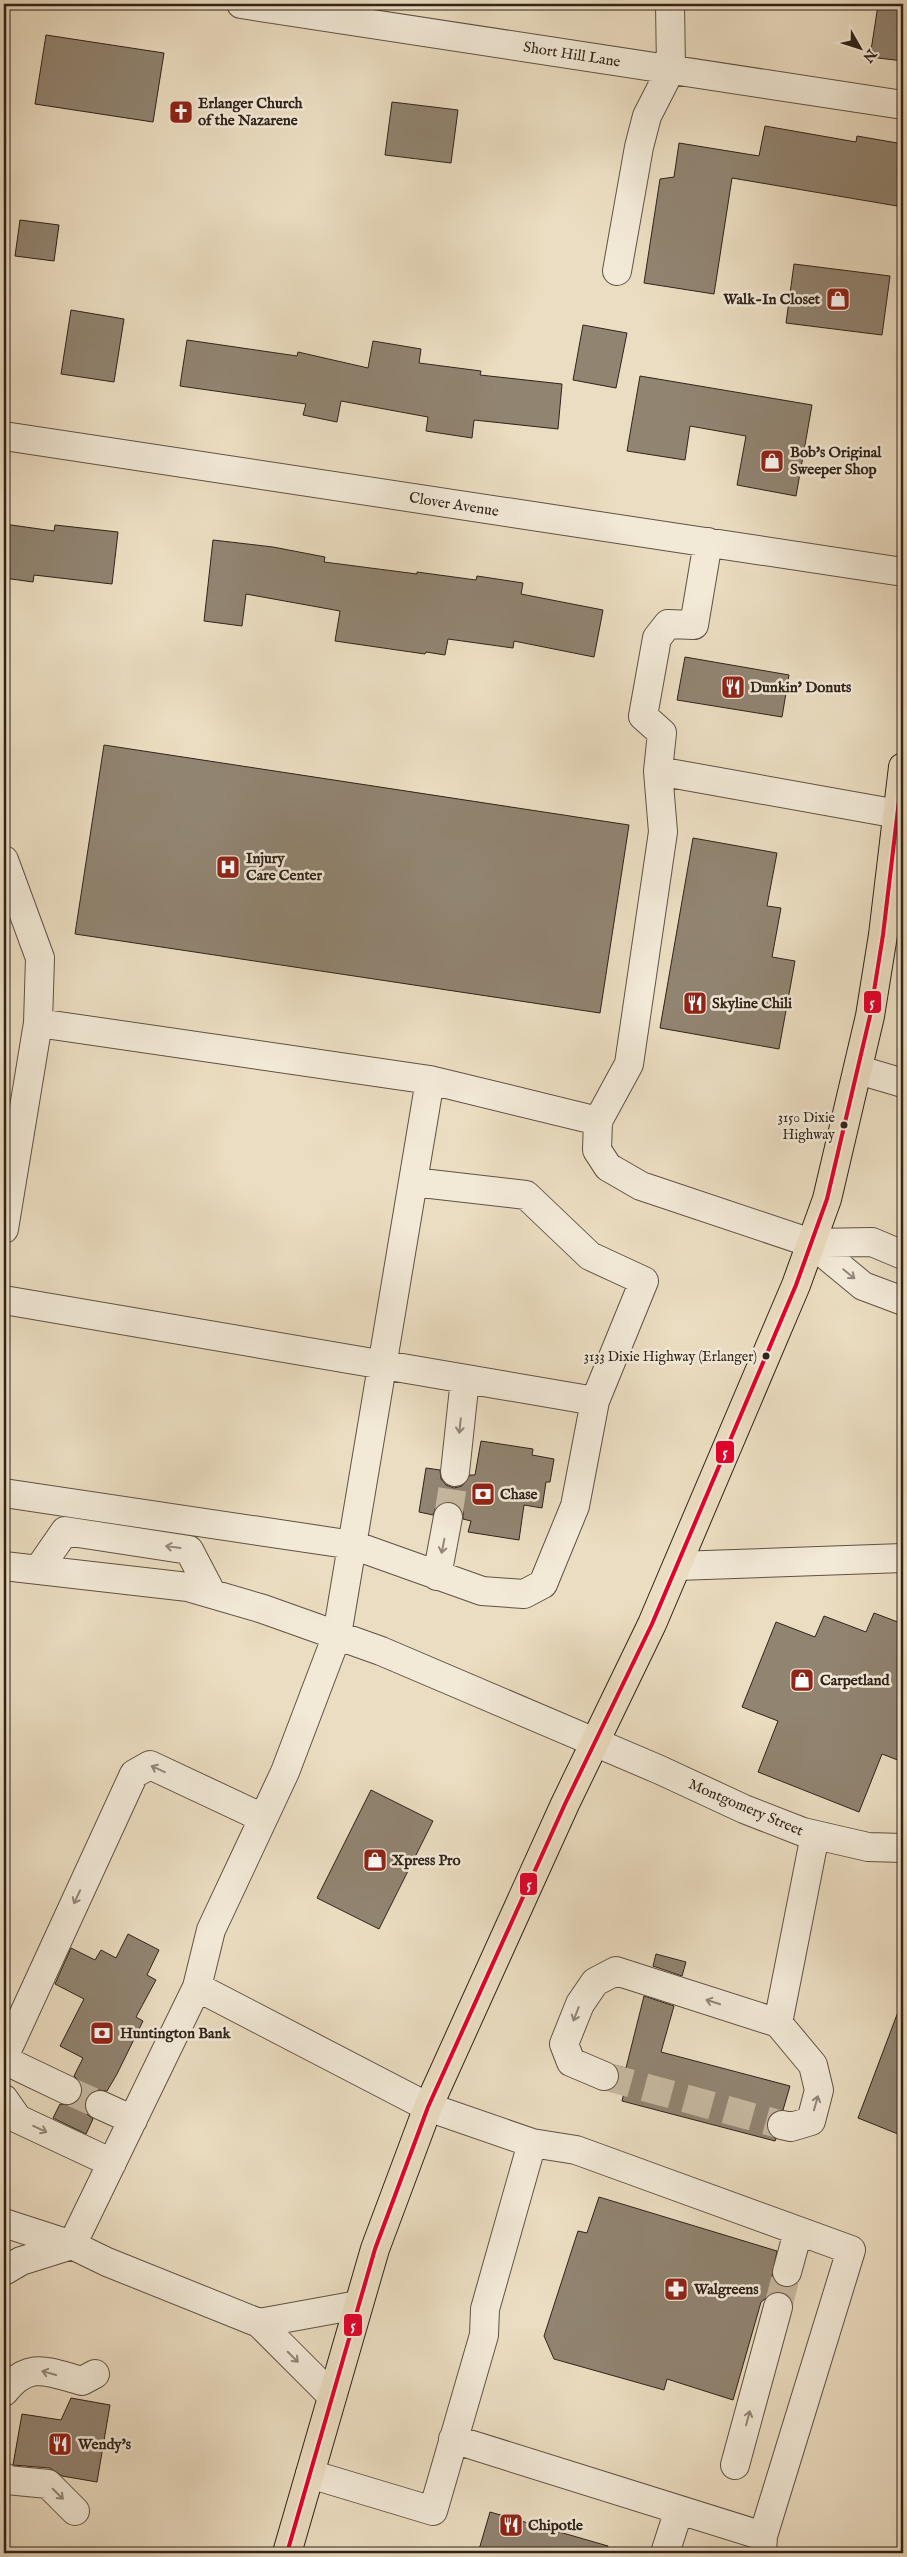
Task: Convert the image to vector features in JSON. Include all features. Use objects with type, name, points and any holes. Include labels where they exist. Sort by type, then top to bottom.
[{"type":"main road","points":[[287,2553],[374,2249],[428,2107],[594,1743],[652,1624],[796,1285],[827,1198],[858,1070],[883,934],[903,767]]},
{"type":"street","name":"Short Hill Lane","points":[[241,4],[903,105]]},
{"type":"street","points":[[617,271],[639,147],[647,116],[671,69],[670,4]]},
{"type":"street","name":"Clover Avenue","points":[[4,436],[903,572]]},
{"type":"street","points":[[708,542],[694,625],[668,624],[657,638],[643,716],[662,733],[658,771],[663,832],[628,1064],[598,1121],[597,1150],[608,1167],[642,1186],[811,1243],[872,1242],[903,1255]]},
{"type":"street","points":[[658,771],[898,814]]},
{"type":"street","points":[[4,860],[40,958],[38,1023],[4,1229]]},
{"type":"street","points":[[38,1023],[430,1080],[598,1121]]},
{"type":"street","points":[[858,1070],[903,1083]]},
{"type":"street","points":[[4,2271],[21,2261],[72,2246],[197,1987],[211,1930],[285,1772],[337,1635],[430,1080]]},
{"type":"street","points":[[4,1493],[353,1545],[482,1592],[524,1594],[543,1584],[575,1506],[595,1401],[644,1281],[590,1256],[526,1195],[413,1182]]},
{"type":"street","points":[[811,1243],[864,1286],[903,1301]]},
{"type":"street","points":[[4,1300],[595,1401]]},
{"type":"street","points":[[455,1472],[465,1379]]},
{"type":"street","points":[[437,1576],[448,1517]]},
{"type":"street","points":[[38,1570],[65,1531],[189,1550],[212,1594]]},
{"type":"street","points":[[677,1566],[903,1558]]},
{"type":"street","name":"Montgomery Street","points":[[4,1566],[188,1587],[263,1609],[381,1651],[660,1770],[744,1809],[815,1834],[868,1848],[903,1848]]},
{"type":"street","points":[[67,2090],[4,2059],[134,1774],[150,1765],[263,1818]]},
{"type":"street","points":[[778,2023],[815,1834]]},
{"type":"street","points":[[604,2076],[571,2062],[564,2044],[580,2004],[595,1982],[616,1971],[778,2023],[814,2065],[819,2090],[810,2121],[790,2127],[782,2125]]},
{"type":"street","points":[[197,1987],[428,2107],[532,2143],[576,2150],[851,2250],[763,2545],[678,2510],[453,2439]]},
{"type":"street","points":[[4,2099],[18,2119],[112,2163]]},
{"type":"street","points":[[100,2105],[133,2120]]},
{"type":"street","points":[[310,2474],[433,2511],[484,2335],[485,2309],[532,2143]]},
{"type":"street","points":[[4,2223],[72,2246],[259,2323],[332,2396]]},
{"type":"street","points":[[787,2272],[798,2232]]},
{"type":"street","points":[[259,2323],[358,2305]]},
{"type":"street","points":[[735,2465],[778,2308]]},
{"type":"street","points":[[4,2392],[16,2377],[39,2370],[82,2381],[95,2374]]},
{"type":"street","points":[[4,2477],[7,2480],[48,2484],[75,2511]]},
{"type":"street","points":[[665,2553],[678,2510]]},
{"type":"building","points":[[878,5],[903,8],[903,61],[870,57]]},
{"type":"building","name":"Erlanger Church of the Nazarene","points":[[46,35],[164,53],[153,122],[35,104]]},
{"type":"building","points":[[392,102],[458,110],[451,163],[385,155]]},
{"type":"building","points":[[765,126],[856,142],[857,136],[903,144],[903,207],[732,178],[714,294],[644,283],[660,179],[674,177],[679,143],[759,156]]},
{"type":"building","points":[[20,220],[59,225],[54,261],[15,256]]},
{"type":"building","name":"Walk-In Closet","points":[[794,264],[890,276],[882,335],[786,323]]},
{"type":"building","points":[[71,310],[124,319],[114,382],[61,374]]},
{"type":"building","points":[[583,325],[627,333],[616,388],[573,380]]},
{"type":"building","points":[[187,340],[297,356],[298,352],[368,368],[373,341],[421,349],[419,363],[481,371],[480,375],[562,384],[558,429],[474,420],[472,438],[426,431],[428,417],[341,401],[337,422],[303,415],[306,404],[180,386]]},
{"type":"building","points":[[640,376],[812,405],[796,496],[737,485],[746,436],[690,426],[685,460],[627,451]]},
{"type":"building","points":[[4,524],[54,531],[55,525],[118,532],[112,584],[34,575],[33,582],[4,578]]},
{"type":"building","points":[[213,540],[273,547],[325,557],[324,562],[417,574],[417,572],[476,580],[477,576],[523,583],[521,594],[603,610],[594,657],[514,641],[513,648],[448,639],[445,655],[426,652],[425,654],[335,641],[340,611],[246,594],[242,626],[204,621]]},
{"type":"building","name":"Dunkin' Donuts","points":[[685,657],[789,675],[782,717],[677,700]]},
{"type":"building","points":[[104,745],[629,825],[600,1013],[75,934]]},
{"type":"building","points":[[693,838],[777,853],[767,906],[781,908],[772,957],[795,961],[779,1049],[660,1028]]},
{"type":"building","name":"Chase","points":[[481,1441],[533,1449],[532,1455],[554,1459],[550,1482],[546,1482],[542,1508],[524,1505],[519,1540],[468,1532],[471,1521],[463,1519],[463,1511],[458,1505],[451,1502],[442,1502],[436,1507],[433,1515],[419,1512],[426,1468],[440,1470],[441,1479],[446,1485],[454,1488],[462,1486],[470,1475],[475,1475]]},
{"type":"building","points":[[874,1613],[903,1624],[903,1762],[882,1754],[859,1812],[758,1772],[778,1721],[742,1707],[776,1622],[815,1637],[824,1616],[866,1632]]},
{"type":"building","name":"Xpress Pro","points":[[371,1790],[433,1821],[379,1929],[317,1898]]},
{"type":"building","name":"Huntington Bank","points":[[128,1934],[159,1950],[147,1975],[156,1980],[136,2017],[143,2021],[107,2091],[98,2090],[91,2093],[86,2099],[84,2106],[87,2114],[93,2119],[86,2134],[53,2118],[60,2104],[69,2105],[75,2103],[81,2097],[82,2088],[80,2082],[74,2076],[83,2058],[60,2046],[84,1999],[55,1984],[71,1948],[95,1960],[101,1950],[116,1958]]},
{"type":"building","points":[[656,1954],[686,1962],[682,1976],[653,1966]]},
{"type":"building","points":[[644,1996],[674,2006],[661,2052],[790,2086],[783,2110],[771,2114],[767,2121],[767,2130],[776,2139],[775,2141],[622,2101],[624,2093],[611,2090],[618,2083],[620,2075],[614,2065],[626,2068]]},
{"type":"building","points":[[901,2004],[903,2005],[903,2136],[858,2118]]},
{"type":"building","name":"Walgreens","points":[[599,2197],[777,2251],[772,2276],[776,2283],[782,2287],[793,2286],[790,2298],[783,2292],[774,2292],[761,2302],[733,2400],[667,2379],[664,2390],[554,2359],[544,2336],[578,2231],[587,2233]]},
{"type":"building","name":"Wendy's","points":[[71,2398],[110,2405],[97,2482],[62,2476],[50,2468],[13,2465],[22,2414],[61,2420]]},
{"type":"building","name":"Chipotle","points":[[490,2512],[608,2546],[607,2553],[478,2553]]},
{"type":"tunnel","points":[[448,1517],[455,1472]]},
{"type":"tunnel","points":[[604,2076],[782,2125]]},
{"type":"tunnel","points":[[67,2090],[100,2105]]},
{"type":"tunnel","points":[[778,2307],[787,2272]]},
{"type":"transit line","name":"5","points":[[287,2553],[375,2249],[428,2107],[565,1804],[652,1624],[796,1285],[827,1199],[870,1016],[883,935],[903,767]]},
{"type":"place","name":"Erlanger Church of the Nazarene","points":[[181,112]]},
{"type":"place","name":"Walk-In Closet","points":[[838,299]]},
{"type":"place","name":"Bob's Original Sweeper Shop","points":[[772,461]]},
{"type":"place","name":"Dunkin' Donuts","points":[[733,687]]},
{"type":"place","name":"Injury Care Center","points":[[228,867]]},
{"type":"place","name":"Skyline Chili","points":[[695,1003]]},
{"type":"place","name":"3150 Dixie Highway","points":[[844,1125]]},
{"type":"place","name":"3133 Dixie Highway (Erlanger)","points":[[766,1356]]},
{"type":"place","name":"Chase","points":[[483,1494]]},
{"type":"place","name":"Carpetland","points":[[802,1680]]},
{"type":"place","name":"Xpress Pro","points":[[375,1860]]},
{"type":"place","name":"Huntington Bank","points":[[102,2033]]},
{"type":"place","name":"Walgreens","points":[[676,2289]]},
{"type":"place","name":"Wendy's","points":[[60,2444]]},
{"type":"place","name":"Chipotle","points":[[511,2525]]}]
